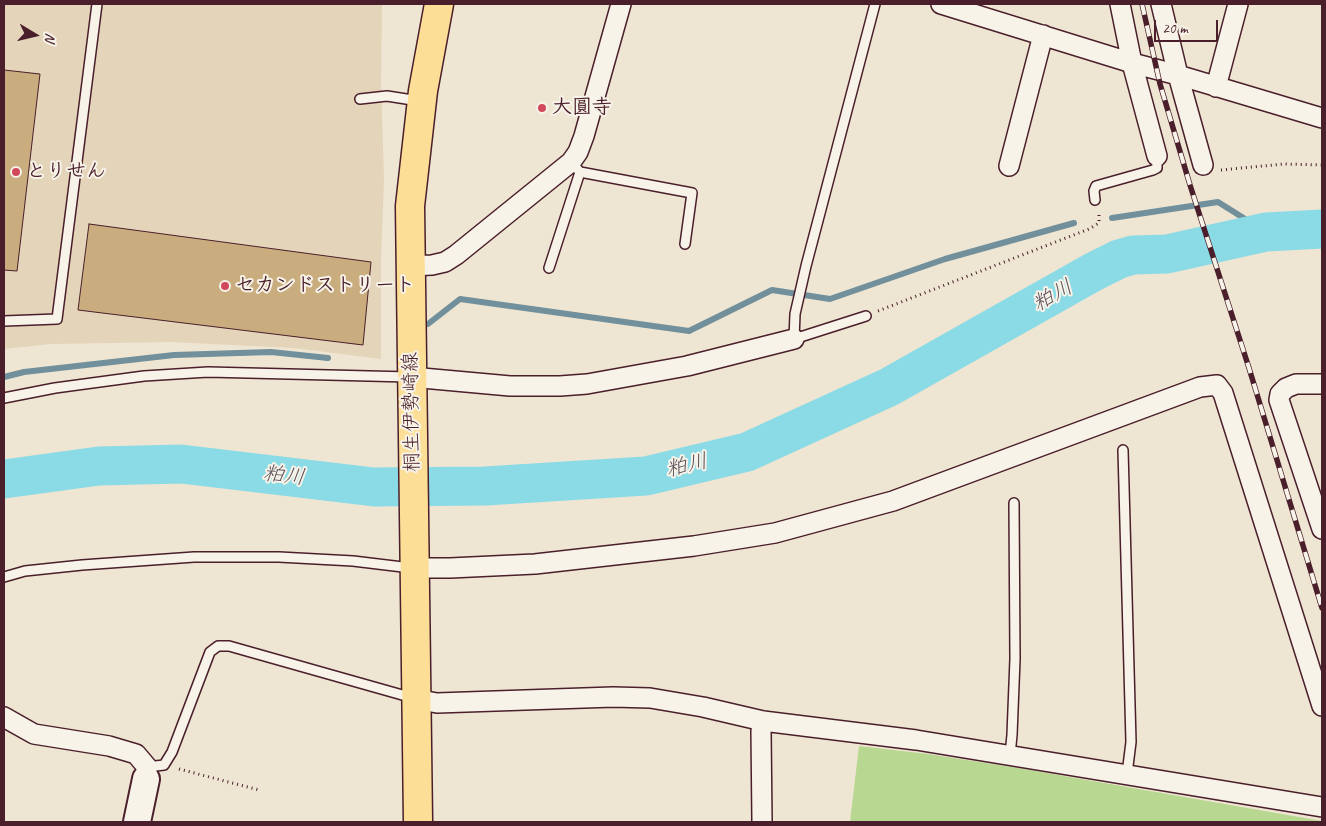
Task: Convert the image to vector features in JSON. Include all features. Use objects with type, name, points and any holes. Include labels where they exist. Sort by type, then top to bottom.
[{"type":"main road","name":"桐生伊勢崎線","points":[[418,822],[410,206],[422,102],[439,4]]},
{"type":"street","points":[[410,266],[432,265],[445,262],[575,167],[621,4]]},
{"type":"street","points":[[941,4],[1132,64],[1178,75],[1322,118]]},
{"type":"street","points":[[1120,4],[1132,64],[1157,156]]},
{"type":"street","points":[[1161,4],[1202,162]]},
{"type":"street","points":[[1216,87],[1238,4]]},
{"type":"street","points":[[1009,166],[1043,35]]},
{"type":"street","points":[[412,382],[510,386],[586,384],[687,366],[794,340]]},
{"type":"street","points":[[1322,384],[1296,384],[1286,388],[1280,394],[1281,407],[1317,496],[1322,529]]},
{"type":"street","points":[[414,564],[450,568],[553,562],[694,546],[775,533],[892,501],[1200,387],[1217,385],[1223,393],[1226,402],[1322,706]]},
{"type":"street","points":[[415,699],[437,703],[613,697],[650,698],[704,707],[763,721],[1010,754],[1322,807]]},
{"type":"street","points":[[4,718],[34,734],[125,750],[136,754],[152,771],[137,822]]},
{"type":"street","points":[[762,822],[761,731],[763,721]]},
{"type":"lane","points":[[4,321],[57,320],[97,4]]},
{"type":"lane","points":[[866,316],[794,340],[795,314],[806,266],[876,4]]},
{"type":"lane","points":[[360,99],[387,96],[422,102]]},
{"type":"lane","points":[[1095,200],[1094,191],[1096,186],[1153,170],[1157,168],[1157,156]]},
{"type":"lane","points":[[549,268],[575,167],[692,193],[685,244]]},
{"type":"lane","points":[[4,398],[55,388],[136,377],[208,372],[412,382]]},
{"type":"lane","points":[[1123,450],[1131,742],[1127,774]]},
{"type":"lane","points":[[1010,754],[1015,659],[1014,503]]},
{"type":"lane","points":[[4,577],[25,571],[82,565],[194,557],[279,557],[414,564]]},
{"type":"lane","points":[[152,771],[172,752],[210,652],[218,646],[229,646],[415,699]]},
{"type":"path","points":[[1202,162],[1212,160],[1215,170],[1284,164],[1322,165]]},
{"type":"path","points":[[866,316],[1089,228],[1099,222],[1100,215],[1095,200]]},
{"type":"path","points":[[152,771],[259,790]]},
{"type":"shaded area","points":[[4,4],[382,4],[381,83],[384,179],[381,257],[381,359],[294,348],[171,342],[51,344],[4,349]]},
{"type":"green space","points":[[859,746],[928,754],[1018,768],[1322,822],[850,822]]},
{"type":"building","name":"とりせん","points":[[4,70],[40,74],[17,271],[4,270]]},
{"type":"building","name":"セカンドストリート","points":[[89,224],[371,262],[363,345],[78,310]]},
{"type":"waterway","points":[[1112,218],[1218,202],[1266,232]]},
{"type":"waterway","points":[[428,324],[460,299],[689,331],[772,290],[830,299],[945,259],[1074,223]]},
{"type":"waterway","name":"粕川","points":[[4,479],[99,466],[181,464],[374,487],[485,486],[646,476],[747,452],[889,387],[1119,259],[1133,255],[1167,254],[1266,232],[1322,229]]},
{"type":"waterway","points":[[4,377],[24,372],[174,355],[271,352],[328,358]]},
{"type":"railway","points":[[1142,4],[1160,84],[1190,185],[1249,368],[1322,608]]},
{"type":"place","name":"大圓寺","points":[[542,108]]},
{"type":"place","name":"とりせん","points":[[16,172]]},
{"type":"place","name":"セカンドストリート","points":[[225,286]]}]
